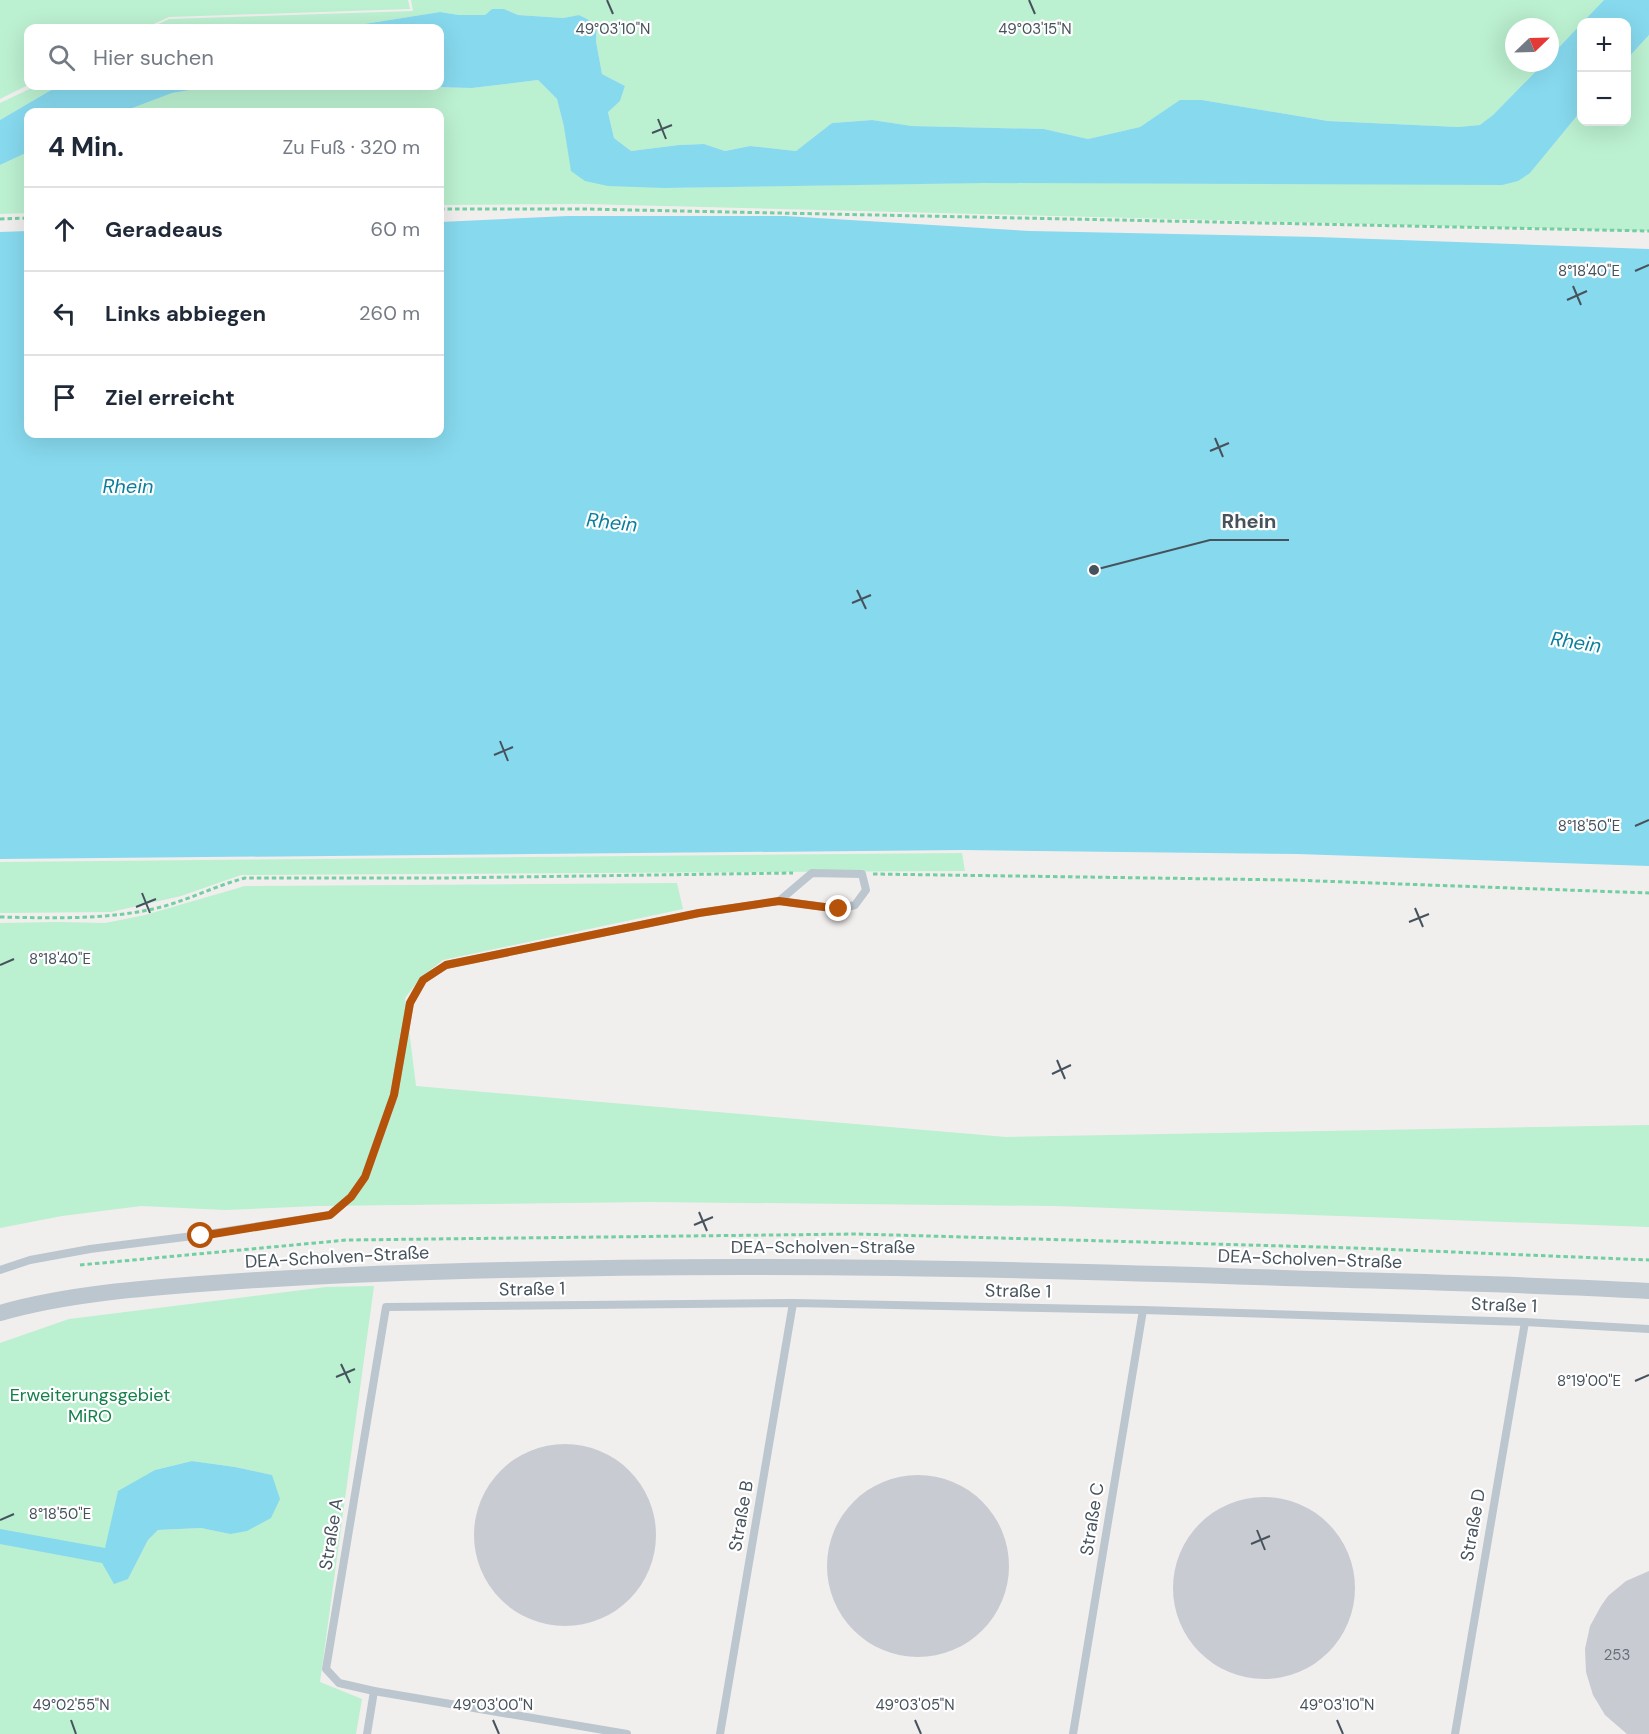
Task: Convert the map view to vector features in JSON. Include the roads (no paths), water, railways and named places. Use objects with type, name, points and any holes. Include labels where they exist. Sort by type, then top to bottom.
[{"type":"street","name":"DEA-Scholven-Straße","points":[[0,1313],[87,1296],[153,1287],[334,1274],[659,1266],[850,1266],[1052,1270],[1649,1291]]},
{"type":"lane","points":[[0,1269],[30,1260],[90,1249],[201,1236],[330,1215],[351,1197],[365,1177],[394,1095],[410,1003],[423,980],[446,965],[699,913],[779,901],[839,909],[855,906],[866,890],[862,874],[812,873],[779,901]]},
{"type":"lane","name":"Straße 1","points":[[386,1307],[793,1303],[1143,1310],[1525,1322],[1649,1329]]},
{"type":"lane","name":"Straße B","points":[[720,1734],[793,1303]]},
{"type":"lane","name":"Straße A","points":[[375,1691],[339,1683],[326,1669],[386,1307]]},
{"type":"lane","name":"Straße C","points":[[1073,1734],[1143,1310]]},
{"type":"lane","name":"Straße D","points":[[1455,1734],[1525,1322]]},
{"type":"lane","points":[[367,1734],[375,1691],[627,1734]]},
{"type":"water","points":[[1604,0],[1649,0],[1649,35],[1631,55],[1631,18],[1587,18]]},
{"type":"water","points":[[492,9],[504,9],[518,15],[563,18],[579,15],[597,24],[596,41],[602,74],[625,86],[620,101],[608,112],[614,138],[631,151],[704,144],[725,151],[750,146],[796,151],[832,123],[872,120],[912,126],[1044,129],[1088,139],[1140,127],[1180,100],[1202,100],[1328,121],[1458,127],[1480,125],[1535,72],[1559,72],[1559,47],[1577,28],[1577,116],[1530,173],[1518,181],[1502,185],[984,183],[665,188],[608,186],[585,181],[571,171],[557,99],[538,80],[472,88],[444,87],[444,24],[364,24],[440,12],[485,15]]},
{"type":"water","points":[[51,90],[190,90],[172,93],[133,108],[24,108],[24,154],[0,165],[0,120]]},
{"type":"water","points":[[568,216],[785,216],[1030,231],[1317,237],[1649,249],[1649,866],[1298,854],[963,850],[0,859],[0,232],[24,231],[24,438],[444,438],[444,222]]},
{"type":"water","points":[[192,1461],[272,1475],[280,1499],[271,1518],[247,1531],[230,1534],[201,1528],[158,1530],[148,1540],[128,1579],[114,1584],[102,1563],[0,1544],[0,1529],[105,1548],[118,1491],[155,1470]]},
{"type":"place","name":"Rhein","points":[[1094,570]]},
{"type":"park label","name":"Erweiterungsgebiet MiRO","points":[[90,1405]]}]
